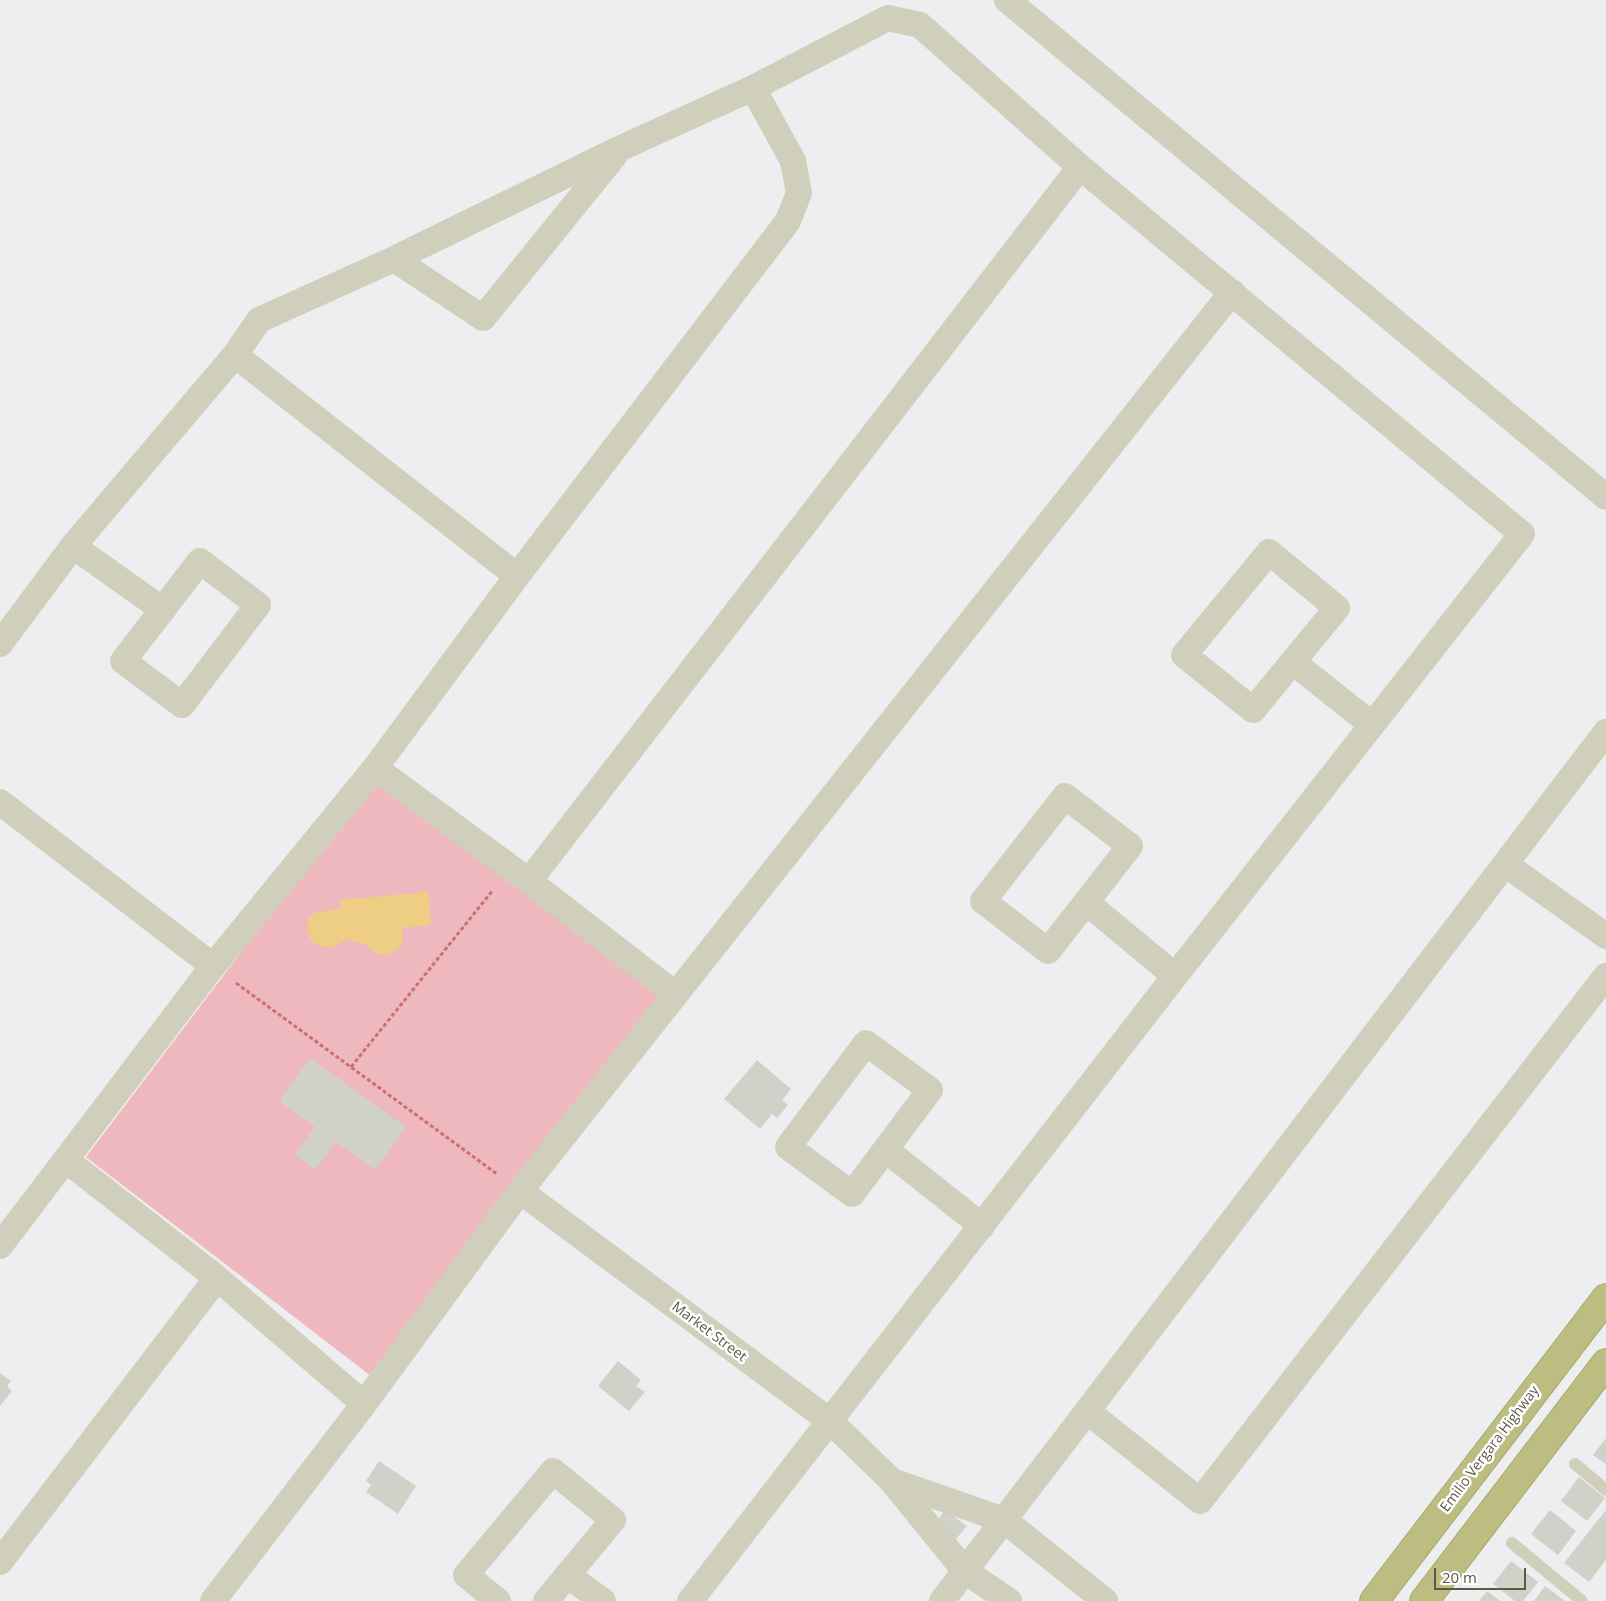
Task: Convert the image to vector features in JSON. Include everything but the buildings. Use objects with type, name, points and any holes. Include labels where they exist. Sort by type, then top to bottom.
[{"type":"highway","name":"Emilio Vergara Highway","points":[[1374,1601],[1606,1298]]},
{"type":"highway","points":[[1424,1601],[1606,1363]]},
{"type":"street","points":[[1007,0],[1606,497]]},
{"type":"street","points":[[0,644],[73,546],[235,355],[259,320],[394,259],[619,149],[753,88],[888,18],[920,25],[1080,167],[1522,534],[1175,976],[690,1601]]},
{"type":"street","points":[[0,1246],[213,966],[375,768],[517,576],[788,221],[799,193],[793,161],[753,88]]},
{"type":"street","points":[[394,259],[483,318],[619,149]]},
{"type":"street","points":[[520,874],[1080,167]]},
{"type":"street","points":[[213,1601],[364,1404],[520,1191],[1232,292]]},
{"type":"street","points":[[235,355],[517,576]]},
{"type":"street","points":[[73,546],[163,610]]},
{"type":"street","points":[[1269,552],[1337,608],[1293,662],[1252,710],[1184,654],[1269,552]]},
{"type":"street","points":[[200,561],[258,605],[182,706],[123,661],[163,610],[200,561]]},
{"type":"street","points":[[1293,662],[1372,725]]},
{"type":"street","points":[[942,1601],[1505,864],[1604,740]]},
{"type":"street","points":[[375,768],[520,874],[675,994]]},
{"type":"street","points":[[1065,796],[1130,846],[1086,902],[1048,951],[983,901],[1065,796]]},
{"type":"street","points":[[0,802],[213,966]]},
{"type":"street","points":[[1505,864],[1606,936]]},
{"type":"street","points":[[1086,902],[1175,976]]},
{"type":"street","points":[[1087,1411],[1200,1501],[1606,976]]},
{"type":"street","points":[[866,1043],[930,1090],[886,1150],[852,1194],[788,1146],[866,1043]]},
{"type":"street","points":[[886,1150],[982,1226]]},
{"type":"street","points":[[66,1160],[217,1278],[364,1404]]},
{"type":"street","name":"Market Street","points":[[520,1191],[830,1422],[891,1480],[965,1570],[1009,1601]]},
{"type":"street","points":[[0,1562],[217,1278]]},
{"type":"street","points":[[498,1601],[466,1575],[553,1471],[613,1520],[546,1601]]},
{"type":"street","name":"Market Street","points":[[891,1480],[1004,1520],[1105,1601]]},
{"type":"street","points":[[567,1576],[603,1601]]},
{"type":"lane","points":[[1574,1464],[1606,1490]]},
{"type":"lane","points":[[1512,1543],[1582,1601]]},
{"type":"path","points":[[351,1067],[520,874]]},
{"type":"path","points":[[213,966],[520,1191]]},
{"type":"shaded area","points":[[374,777],[664,989],[371,1376],[86,1157]]},
{"type":"shaded area","points":[[428,892],[431,925],[402,928],[403,944],[394,951],[385,954],[375,953],[367,945],[346,939],[335,947],[320,946],[310,940],[307,928],[309,917],[317,912],[341,909],[341,900]]}]
